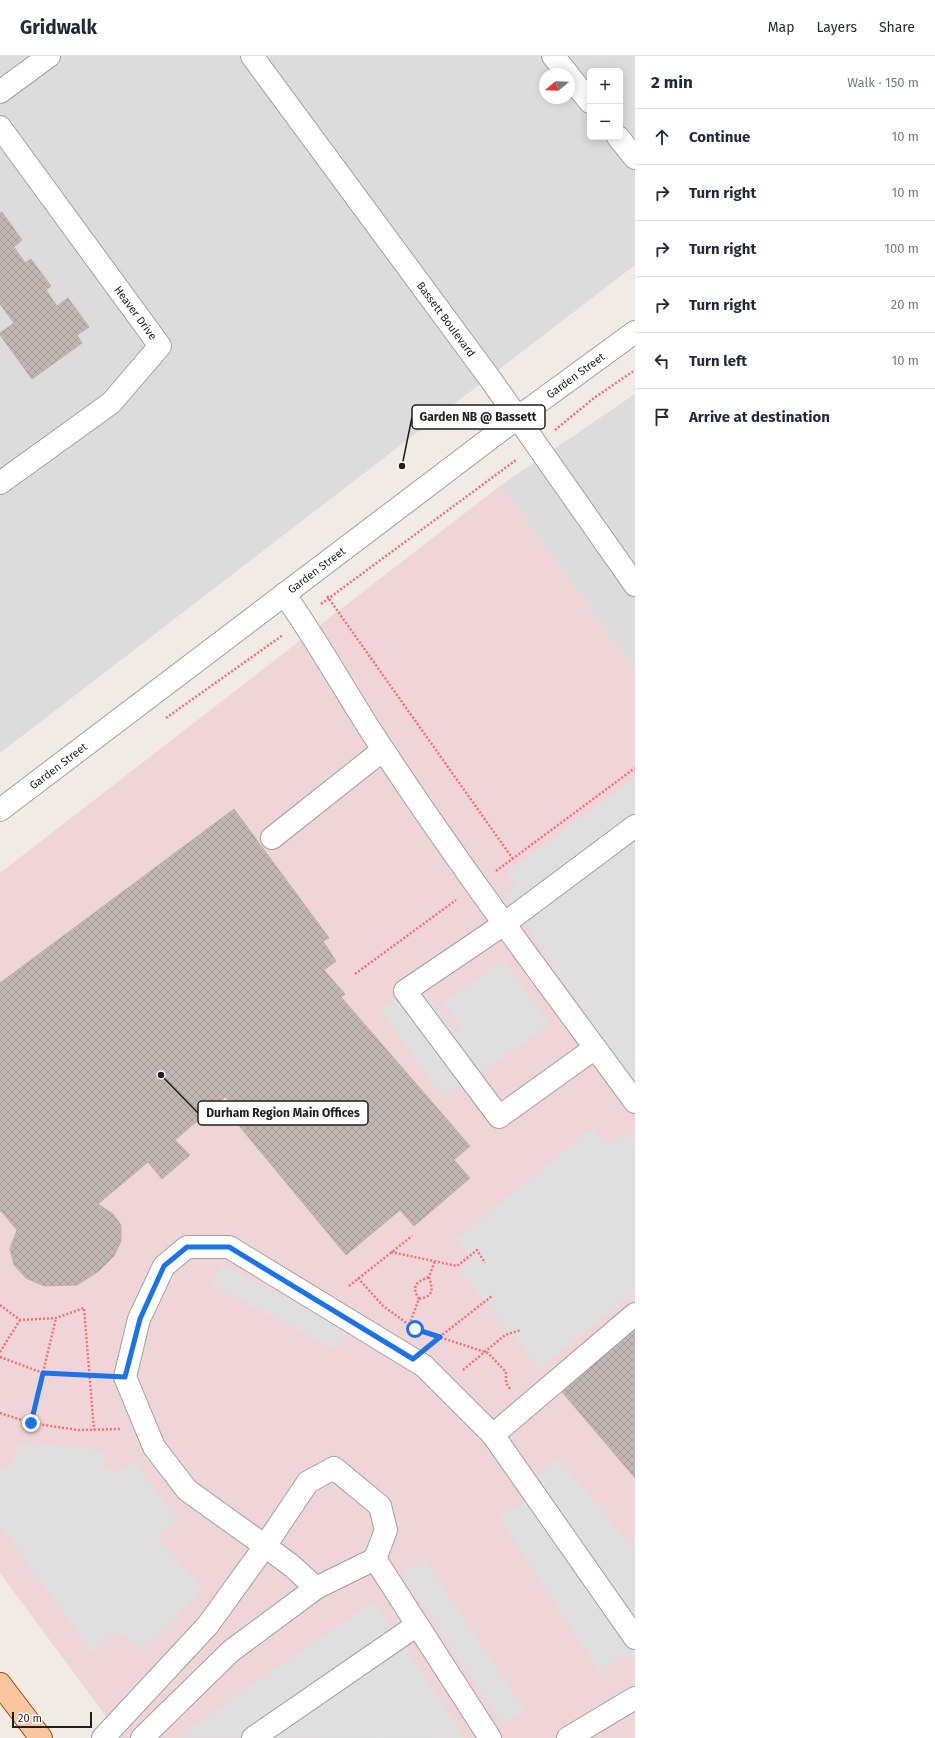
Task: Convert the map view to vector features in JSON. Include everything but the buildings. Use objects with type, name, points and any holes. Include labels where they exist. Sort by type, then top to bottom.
[{"type":"main road","points":[[0,1684],[41,1738]]},
{"type":"street","points":[[0,92],[49,56]]},
{"type":"street","name":"Bassett Boulevard","points":[[252,56],[517,418],[635,585]]},
{"type":"street","points":[[553,56],[562,68]]},
{"type":"street","points":[[575,84],[587,98]]},
{"type":"street","name":"Heaver Drive","points":[[0,127],[160,346],[111,403],[0,483]]},
{"type":"street","points":[[620,140],[635,158]]},
{"type":"street","name":"Garden Street","points":[[2,803],[311,574],[517,418],[635,332]]},
{"type":"street","points":[[284,594],[317,641],[383,750],[504,924],[635,1102]]},
{"type":"street","points":[[272,838],[383,750]]},
{"type":"street","points":[[595,1048],[498,1117],[405,991],[504,924],[635,826]]},
{"type":"street","points":[[316,1588],[292,1566],[187,1490],[154,1447],[125,1377],[140,1319],[161,1272],[164,1266],[187,1247],[229,1247],[424,1366],[493,1435],[635,1638]]},
{"type":"street","points":[[493,1435],[635,1314]]},
{"type":"street","points":[[103,1738],[208,1625],[265,1546],[308,1482],[334,1468],[380,1506],[386,1530],[375,1559],[316,1588],[230,1651],[142,1738]]},
{"type":"street","points":[[375,1559],[490,1738]]},
{"type":"street","points":[[253,1738],[417,1625]]},
{"type":"street","points":[[569,1738],[635,1698]]},
{"type":"path","points":[[594,398],[635,370]]},
{"type":"path","points":[[311,574],[513,859]]},
{"type":"path","points":[[349,1286],[412,1236]]},
{"type":"path","points":[[391,1252],[457,1266],[477,1250],[485,1263]]},
{"type":"path","points":[[419,1299],[427,1298],[431,1294],[432,1288],[429,1277],[435,1261]]},
{"type":"path","points":[[419,1299],[414,1292],[415,1286],[419,1281],[429,1277]]},
{"type":"path","points":[[358,1278],[383,1306],[415,1329],[488,1353],[506,1372],[506,1383],[524,1408]]},
{"type":"path","points":[[413,1359],[492,1296]]},
{"type":"path","points":[[409,1325],[419,1299]]},
{"type":"path","points":[[0,1305],[20,1320],[56,1318],[84,1308],[94,1430]]},
{"type":"path","points":[[31,1423],[56,1318]]},
{"type":"path","points":[[0,1352],[20,1320]]},
{"type":"path","points":[[444,1385],[505,1335],[521,1330]]},
{"type":"path","points":[[0,1357],[43,1373],[125,1377]]},
{"type":"path","points":[[0,1413],[31,1423],[78,1430],[147,1430]]},
{"type":"shaded area","points":[[0,56],[635,56],[635,265],[0,753]]},
{"type":"shaded area","points":[[635,394],[635,670],[501,485]]},
{"type":"shaded area","points":[[501,485],[635,670],[635,1738],[122,1738],[0,1573],[0,873]]},
{"type":"shaded area","points":[[635,778],[635,1079],[609,1046],[504,894],[516,885],[507,872]]},
{"type":"shaded area","points":[[503,960],[550,1024],[486,1070],[442,1096],[380,1009],[420,985],[455,1033],[462,1028],[444,1003]]},
{"type":"shaded area","points":[[592,1128],[608,1147],[626,1133],[635,1144],[635,1291],[540,1369],[459,1270],[471,1260],[456,1240]]},
{"type":"shaded area","points":[[222,1265],[347,1330],[337,1350],[212,1285]]},
{"type":"shaded area","points":[[19,1442],[104,1451],[104,1466],[114,1474],[134,1462],[177,1518],[157,1537],[203,1589],[145,1650],[117,1632],[92,1652],[0,1525],[0,1471],[13,1463]]},
{"type":"shaded area","points":[[558,1457],[635,1551],[635,1654],[618,1658],[600,1673],[499,1516],[525,1502],[540,1474]]},
{"type":"shaded area","points":[[424,1559],[525,1710],[503,1725],[402,1574]]},
{"type":"shaded area","points":[[374,1601],[465,1738],[177,1737]]},
{"type":"place","name":"Garden NB @ Bassett","points":[[402,466]]},
{"type":"place","name":"Durham Region Main Offices","points":[[161,1075]]},
{"type":"route","points":[[31,1423],[43,1373],[125,1377],[140,1319],[164,1266],[187,1247],[229,1247],[413,1359],[440,1337],[415,1329]]}]
